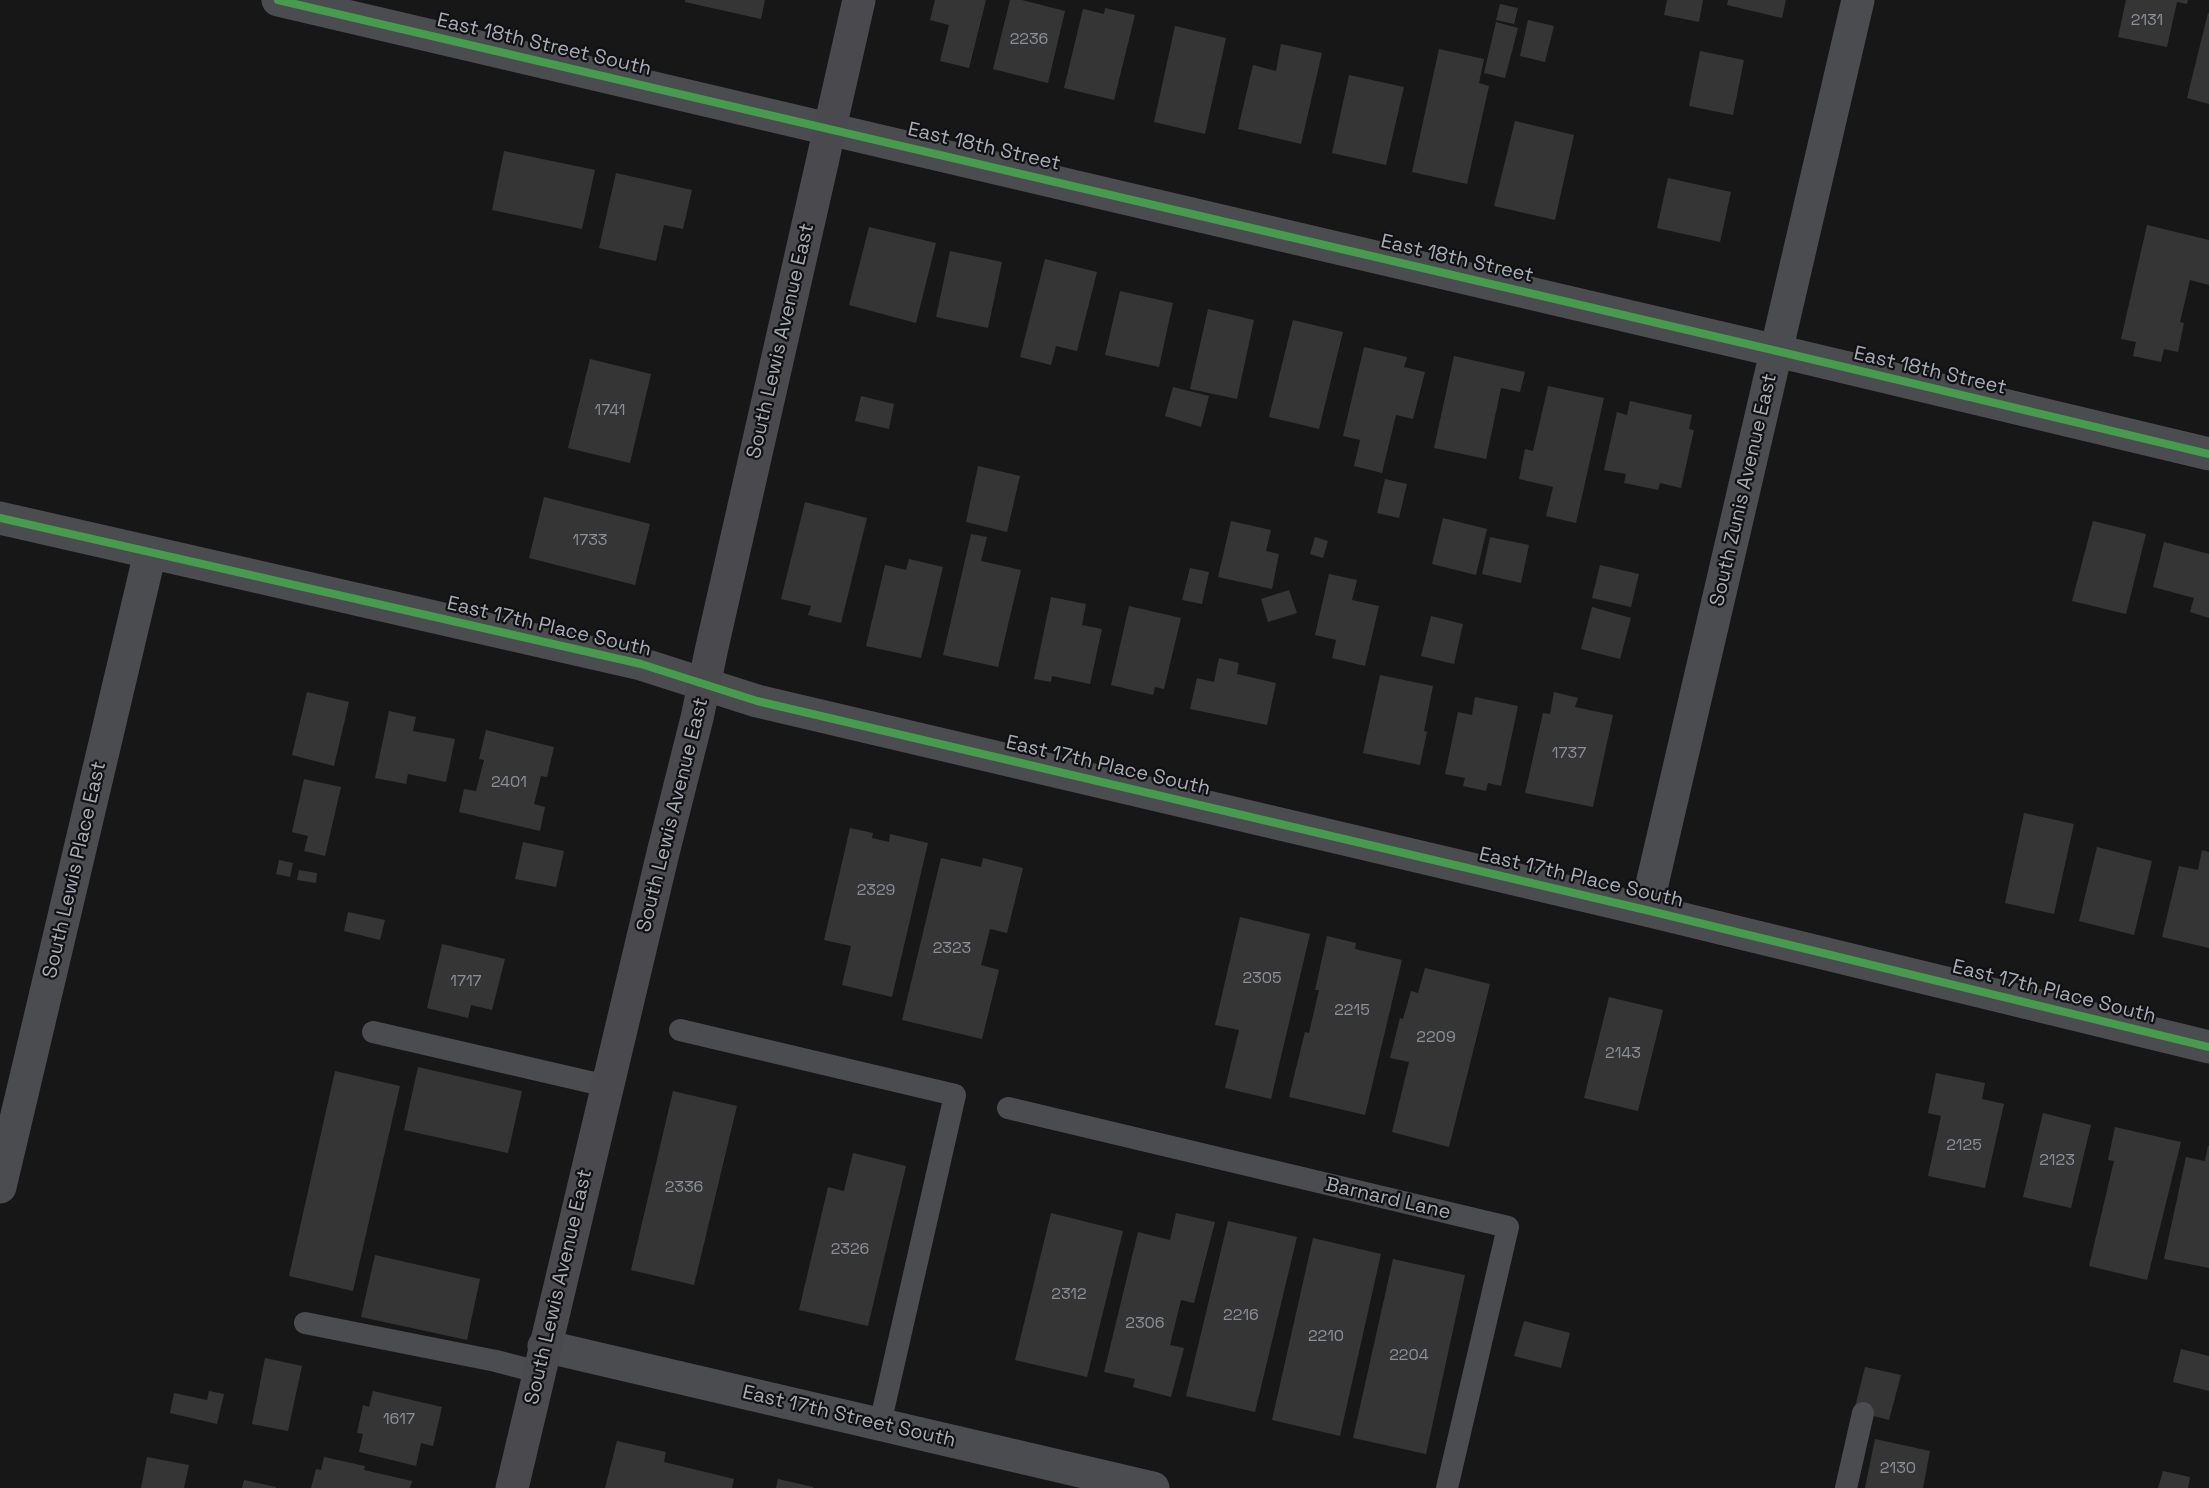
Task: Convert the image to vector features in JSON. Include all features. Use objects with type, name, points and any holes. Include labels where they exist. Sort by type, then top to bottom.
[{"type":"main road","name":"South Lewis Avenue East","points":[[512,1488],[541,1359],[705,685],[859,0]]},
{"type":"street","name":"East 18th Street South","points":[[279,0],[696,98]]},
{"type":"street","name":"South Zunis Avenue East","points":[[1646,910],[1858,0]]},
{"type":"street","name":"East 18th Street","points":[[696,98],[2209,454]]},
{"type":"street","name":"East 17th Place South","points":[[0,518],[640,664],[757,701],[1646,910],[2209,1047]]},
{"type":"street","name":"South Lewis Place East","points":[[0,1187],[150,553]]},
{"type":"street","name":"East 17th Street South","points":[[541,1359],[880,1424],[1132,1486]]},
{"type":"lane","points":[[680,1030],[955,1095],[880,1424]]},
{"type":"lane","points":[[373,1032],[607,1086]]},
{"type":"lane","name":"Barnard Lane","points":[[1008,1108],[1508,1227],[1447,1488]]},
{"type":"lane","points":[[305,1323],[496,1361],[541,1359]]},
{"type":"lane","points":[[1846,1488],[1863,1413]]},
{"type":"building","points":[[685,0],[765,0],[761,19],[685,2]]},
{"type":"building","points":[[935,0],[986,0],[969,68],[940,61],[949,25],[930,20]]},
{"type":"building","points":[[1010,0],[1022,0],[1065,11],[1048,83],[993,69]]},
{"type":"building","points":[[1667,0],[1703,0],[1699,22],[1664,15]]},
{"type":"building","points":[[1728,0],[1786,0],[1782,18],[1727,5]]},
{"type":"building","points":[[2126,0],[2188,0],[2187,4],[2177,2],[2167,47],[2118,37]]},
{"type":"building","points":[[1500,4],[1518,8],[1514,24],[1496,20]]},
{"type":"building","points":[[1105,8],[1135,15],[1114,100],[1064,88],[1083,9],[1104,14]]},
{"type":"building","points":[[2209,13],[2209,104],[2187,98]]},
{"type":"building","points":[[1528,20],[1554,26],[1545,62],[1520,56]]},
{"type":"building","points":[[1496,22],[1518,28],[1505,78],[1484,73]]},
{"type":"building","points":[[1175,26],[1226,38],[1205,134],[1154,122]]},
{"type":"building","points":[[1281,44],[1322,53],[1301,144],[1238,129],[1253,65],[1276,71]]},
{"type":"building","points":[[1439,49],[1484,59],[1479,83],[1489,86],[1467,184],[1412,172]]},
{"type":"building","points":[[1700,51],[1744,60],[1733,115],[1689,106]]},
{"type":"building","points":[[1349,75],[1404,87],[1386,165],[1332,153]]},
{"type":"building","points":[[1515,121],[1574,135],[1555,220],[1494,206]]},
{"type":"building","points":[[504,151],[595,170],[582,229],[492,210]]},
{"type":"building","points":[[616,173],[692,190],[683,229],[664,225],[656,261],[599,248]]},
{"type":"building","points":[[1668,178],[1731,192],[1720,242],[1657,228]]},
{"type":"building","points":[[2147,225],[2209,240],[2209,285],[2190,280],[2180,322],[2184,323],[2178,352],[2164,349],[2161,362],[2133,356],[2136,342],[2121,339]]},
{"type":"building","points":[[869,227],[936,243],[916,323],[849,305]]},
{"type":"building","points":[[950,251],[1002,262],[988,328],[936,317]]},
{"type":"building","points":[[1045,259],[1097,272],[1077,351],[1056,346],[1051,365],[1020,357]]},
{"type":"building","points":[[1120,291],[1173,303],[1159,367],[1105,355]]},
{"type":"building","points":[[1208,309],[1254,320],[1237,399],[1190,389]]},
{"type":"building","points":[[1293,320],[1343,332],[1319,429],[1269,417]]},
{"type":"building","points":[[1364,347],[1407,357],[1404,367],[1425,372],[1413,419],[1396,415],[1382,473],[1354,466],[1360,440],[1343,436]]},
{"type":"building","points":[[1454,356],[1525,372],[1520,392],[1501,388],[1486,459],[1434,448]]},
{"type":"building","points":[[590,359],[651,374],[630,463],[568,448]]},
{"type":"building","points":[[1548,386],[1604,398],[1576,523],[1546,516],[1553,487],[1519,479],[1525,449],[1533,451]]},
{"type":"building","points":[[1173,387],[1209,396],[1201,427],[1165,416]]},
{"type":"building","points":[[861,396],[894,404],[889,429],[855,421]]},
{"type":"building","points":[[1630,401],[1692,415],[1689,429],[1694,430],[1681,488],[1660,483],[1658,490],[1624,483],[1626,474],[1604,470],[1617,412],[1627,415]]},
{"type":"building","points":[[978,466],[1020,476],[1007,532],[966,522]]},
{"type":"building","points":[[1385,479],[1407,484],[1399,518],[1377,513]]},
{"type":"building","points":[[544,497],[650,524],[635,585],[529,558]]},
{"type":"building","points":[[805,502],[867,518],[841,623],[808,615],[811,606],[781,599]]},
{"type":"building","points":[[1443,518],[1487,529],[1476,575],[1432,564]]},
{"type":"building","points":[[1231,521],[1271,530],[1266,551],[1279,554],[1272,589],[1218,577]]},
{"type":"building","points":[[2093,521],[2146,534],[2126,614],[2072,601]]},
{"type":"building","points":[[971,534],[987,537],[981,561],[1021,570],[998,667],[943,655]]},
{"type":"building","points":[[1315,537],[1328,541],[1323,558],[1310,554]]},
{"type":"building","points":[[1490,537],[1529,545],[1521,583],[1482,574]]},
{"type":"building","points":[[2164,542],[2209,554],[2209,618],[2190,612],[2194,598],[2153,587]]},
{"type":"building","points":[[909,559],[943,567],[921,658],[866,646],[885,565],[906,570]]},
{"type":"building","points":[[1600,565],[1639,574],[1631,607],[1592,598]]},
{"type":"building","points":[[1190,568],[1209,572],[1202,604],[1182,600]]},
{"type":"building","points":[[1329,574],[1357,580],[1352,600],[1379,606],[1365,666],[1332,658],[1336,640],[1315,635]]},
{"type":"building","points":[[1289,590],[1297,613],[1268,622],[1261,599]]},
{"type":"building","points":[[1051,597],[1086,604],[1082,625],[1102,629],[1090,684],[1052,676],[1051,682],[1034,679]]},
{"type":"building","points":[[1129,606],[1181,618],[1164,689],[1155,687],[1153,695],[1111,685]]},
{"type":"building","points":[[1592,607],[1631,618],[1620,659],[1581,649]]},
{"type":"building","points":[[1431,616],[1463,624],[1454,664],[1421,656]]},
{"type":"building","points":[[1219,658],[1239,663],[1237,674],[1276,683],[1267,725],[1190,709],[1197,678],[1214,682]]},
{"type":"building","points":[[1380,675],[1433,686],[1420,765],[1363,753]]},
{"type":"building","points":[[307,692],[349,702],[334,766],[292,755]]},
{"type":"building","points":[[1554,692],[1578,698],[1575,707],[1613,715],[1593,807],[1525,793],[1543,713],[1550,714]]},
{"type":"building","points":[[1475,697],[1518,706],[1501,786],[1488,783],[1486,791],[1463,786],[1465,778],[1445,774],[1458,712],[1472,715]]},
{"type":"building","points":[[389,711],[416,717],[413,731],[455,739],[446,782],[408,774],[406,784],[375,778]]},
{"type":"building","points":[[486,730],[554,747],[547,777],[541,776],[534,804],[545,807],[540,831],[459,812],[464,789],[476,791],[484,760],[479,759]]},
{"type":"building","points":[[304,779],[341,787],[325,856],[304,851],[308,836],[292,832]]},
{"type":"building","points":[[2024,813],[2074,824],[2054,914],[2005,903]]},
{"type":"building","points":[[850,828],[873,833],[872,838],[889,842],[890,834],[928,843],[892,997],[842,985],[851,946],[824,940]]},
{"type":"building","points":[[523,842],[564,851],[556,887],[515,879]]},
{"type":"building","points":[[2097,847],[2152,861],[2134,935],[2079,921]]},
{"type":"building","points":[[2202,850],[2209,852],[2209,948],[2162,937],[2179,866],[2198,870]]},
{"type":"building","points":[[941,858],[981,867],[983,858],[1023,868],[1007,933],[990,929],[981,965],[999,970],[982,1039],[902,1020]]},
{"type":"building","points":[[279,860],[293,863],[290,877],[276,874]]},
{"type":"building","points":[[299,870],[317,873],[316,883],[297,880]]},
{"type":"building","points":[[348,912],[385,920],[380,940],[344,931]]},
{"type":"building","points":[[1240,917],[1310,934],[1271,1099],[1225,1088],[1239,1030],[1215,1025]]},
{"type":"building","points":[[1327,936],[1356,943],[1355,949],[1402,960],[1365,1115],[1289,1097],[1305,1032],[1309,1033],[1319,990],[1315,990]]},
{"type":"building","points":[[442,944],[505,959],[492,1010],[471,1005],[468,1018],[427,1008]]},
{"type":"building","points":[[1425,968],[1490,984],[1449,1147],[1392,1132],[1409,1062],[1390,1058],[1400,1018],[1403,1019],[1411,991],[1418,993]]},
{"type":"building","points":[[1609,997],[1663,1010],[1638,1111],[1584,1098]]},
{"type":"building","points":[[418,1067],[522,1091],[508,1153],[404,1130]]},
{"type":"building","points":[[335,1071],[400,1086],[353,1291],[289,1276]]},
{"type":"building","points":[[1936,1073],[1985,1083],[1982,1099],[2004,1104],[1985,1188],[1928,1176],[1941,1116],[1928,1113]]},
{"type":"building","points":[[673,1091],[737,1106],[694,1285],[631,1270]]},
{"type":"building","points":[[2043,1113],[2091,1125],[2071,1208],[2023,1197]]},
{"type":"building","points":[[2115,1127],[2181,1142],[2147,1280],[2089,1266],[2114,1161],[2108,1160]]},
{"type":"building","points":[[2208,1146],[2209,1268],[2164,1259],[2186,1157],[2205,1161]]},
{"type":"building","points":[[853,1153],[906,1166],[868,1326],[799,1310],[828,1187],[844,1191]]},
{"type":"building","points":[[1051,1213],[1123,1231],[1087,1377],[1015,1360]]},
{"type":"building","points":[[1176,1213],[1215,1222],[1194,1303],[1181,1300],[1170,1345],[1184,1348],[1171,1397],[1133,1387],[1135,1379],[1104,1372],[1138,1232],[1170,1240]]},
{"type":"building","points":[[1228,1221],[1297,1237],[1255,1412],[1186,1396]]},
{"type":"building","points":[[1313,1238],[1381,1254],[1340,1436],[1272,1420]]},
{"type":"building","points":[[375,1255],[480,1279],[467,1340],[361,1317]]},
{"type":"building","points":[[1393,1259],[1465,1275],[1426,1454],[1353,1438]]},
{"type":"building","points":[[1524,1321],[1570,1333],[1561,1368],[1514,1356]]},
{"type":"building","points":[[2181,1349],[2209,1356],[2209,1391],[2173,1382]]},
{"type":"building","points":[[265,1358],[302,1366],[288,1431],[252,1424]]},
{"type":"building","points":[[1865,1367],[1901,1375],[1889,1420],[1854,1411]]},
{"type":"building","points":[[209,1391],[224,1394],[217,1424],[170,1413],[174,1393],[207,1400]]},
{"type":"building","points":[[373,1391],[442,1407],[433,1446],[421,1443],[416,1466],[359,1452],[363,1434],[357,1433],[363,1405],[369,1407]]},
{"type":"building","points":[[1875,1439],[1930,1451],[1923,1488],[1865,1488]]},
{"type":"building","points":[[617,1441],[666,1452],[664,1462],[734,1479],[732,1488],[605,1488]]},
{"type":"building","points":[[147,1457],[189,1465],[184,1488],[141,1488]]},
{"type":"building","points":[[324,1457],[365,1466],[364,1470],[412,1481],[410,1488],[311,1488],[316,1469],[321,1470]]},
{"type":"building","points":[[2163,1471],[2190,1477],[2188,1488],[2158,1488]]},
{"type":"building","points":[[778,1479],[813,1487],[813,1488],[776,1488]]},
{"type":"building","points":[[244,1480],[276,1487],[276,1488],[242,1488]]},
{"type":"cycle path","points":[[278,0],[2209,454]]},
{"type":"cycle path","points":[[0,518],[641,664],[757,701],[1646,910],[2209,1047]]}]
